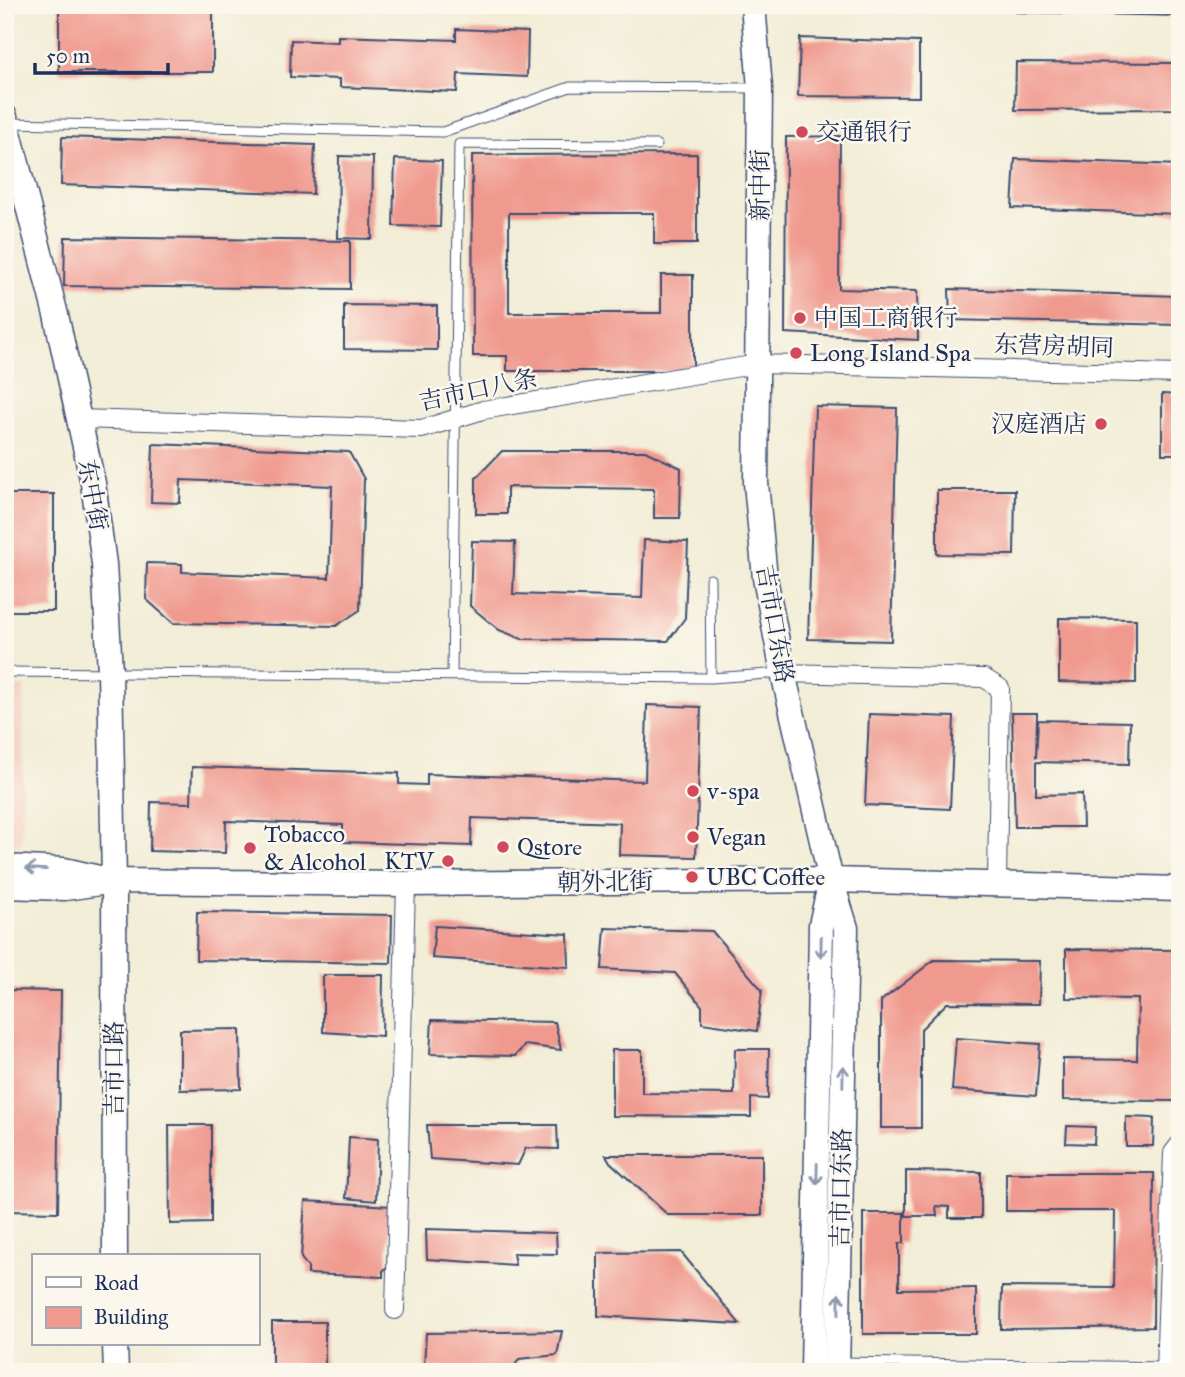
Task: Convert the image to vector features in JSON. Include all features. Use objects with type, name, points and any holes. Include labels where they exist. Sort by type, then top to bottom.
[{"type":"street","name":"新中街","points":[[753,5],[760,88],[758,364]]},
{"type":"street","name":"东中街","points":[[6,120],[56,315],[93,483],[104,564],[110,671],[114,881]]},
{"type":"street","name":"东营房胡同","points":[[758,364],[1180,374]]},
{"type":"street","name":"吉市口八条","points":[[78,419],[422,429],[483,410],[758,364]]},
{"type":"street","name":"吉市口东路","points":[[758,364],[756,483],[765,578],[783,673],[831,880],[846,928],[837,1367]]},
{"type":"street","points":[[783,673],[984,678],[1000,688],[997,883]]},
{"type":"street","name":"朝外北街","points":[[5,867],[64,870],[114,881]]},
{"type":"street","name":"吉市口东路","points":[[813,1372],[821,925],[831,880]]},
{"type":"street","name":"朝外北街","points":[[5,886],[65,888],[114,881],[406,884],[831,880],[1180,889]]},
{"type":"street","name":"吉市口路","points":[[114,881],[115,1254]]},
{"type":"street","points":[[396,1310],[406,884]]},
{"type":"street","points":[[1165,1369],[1173,1153],[1180,1144]]},
{"type":"street","points":[[116,1346],[116,1372]]},
{"type":"lane","points":[[6,120],[443,132],[570,87],[760,88]]},
{"type":"lane","points":[[453,675],[459,144],[657,145]]},
{"type":"lane","points":[[710,579],[711,678]]},
{"type":"lane","points":[[5,672],[711,678],[783,673]]},
{"type":"lane","points":[[837,1367],[1165,1369]]},
{"type":"shaded area","points":[[5,687],[24,687],[22,846],[5,845]]},
{"type":"building","points":[[59,5],[213,5],[213,72],[59,72]]},
{"type":"building","points":[[1016,5],[1180,5],[1180,16],[1016,12]]},
{"type":"building","points":[[456,29],[528,32],[527,77],[458,74],[457,92],[340,87],[340,79],[290,77],[291,40],[338,42],[338,36],[456,40]]},
{"type":"building","points":[[800,38],[919,42],[919,97],[798,96]]},
{"type":"building","points":[[1016,62],[1180,63],[1180,109],[1015,110]]},
{"type":"building","points":[[840,136],[839,289],[917,291],[918,340],[785,333],[786,137]]},
{"type":"building","points":[[62,137],[315,145],[313,194],[61,185]]},
{"type":"building","points":[[697,154],[697,244],[654,244],[654,213],[509,213],[509,313],[661,313],[661,275],[693,275],[693,371],[507,371],[507,356],[473,356],[472,155]]},
{"type":"building","points":[[339,156],[373,157],[372,239],[338,238]]},
{"type":"building","points":[[395,159],[442,161],[440,227],[393,226]]},
{"type":"building","points":[[1015,159],[1180,165],[1180,214],[1012,208]]},
{"type":"building","points":[[65,237],[350,241],[350,289],[64,286]]},
{"type":"building","points":[[949,289],[1180,296],[1180,325],[950,320]]},
{"type":"building","points":[[344,305],[437,306],[437,350],[344,349]]},
{"type":"building","points":[[1162,394],[1180,395],[1180,454],[1162,454]]},
{"type":"building","points":[[815,406],[897,408],[891,641],[808,639]]},
{"type":"building","points":[[153,444],[349,452],[364,479],[360,610],[336,626],[173,623],[146,599],[147,563],[182,564],[182,572],[329,578],[332,486],[181,480],[180,503],[151,502]]},
{"type":"building","points":[[502,451],[645,451],[681,468],[680,518],[654,518],[654,489],[507,487],[507,514],[476,514],[476,478]]},
{"type":"building","points":[[937,490],[1015,490],[1014,555],[937,554]]},
{"type":"building","points":[[5,494],[54,494],[54,611],[5,611]]},
{"type":"building","points":[[644,540],[688,542],[685,618],[668,641],[522,639],[499,630],[470,606],[472,541],[515,542],[513,594],[642,598]]},
{"type":"building","points":[[1059,618],[1136,619],[1136,683],[1059,682]]},
{"type":"building","points":[[647,705],[701,707],[696,857],[619,855],[620,823],[472,818],[471,846],[343,842],[343,825],[226,821],[225,853],[150,851],[151,802],[191,803],[192,767],[399,773],[399,784],[427,785],[427,774],[645,781]]},
{"type":"building","points":[[1012,713],[1037,713],[1036,758],[1038,720],[1130,722],[1129,764],[1036,762],[1036,795],[1082,794],[1083,827],[1015,827]]},
{"type":"building","points":[[869,714],[954,717],[950,809],[865,805]]},
{"type":"building","points":[[1178,716],[1180,798],[1174,798]]},
{"type":"building","points":[[197,912],[392,915],[391,963],[196,960]]},
{"type":"building","points":[[435,926],[568,934],[569,967],[432,958]]},
{"type":"building","points":[[605,928],[712,931],[762,990],[757,1031],[702,1023],[702,1006],[675,973],[602,969]]},
{"type":"building","points":[[1066,949],[1177,950],[1175,1101],[1063,1100],[1063,1059],[1137,1060],[1138,999],[1066,998]]},
{"type":"building","points":[[934,960],[1040,961],[1039,1004],[947,1003],[921,1029],[921,1128],[881,1128],[881,1001]]},
{"type":"building","points":[[323,975],[383,975],[382,1036],[323,1032]]},
{"type":"building","points":[[8,990],[61,991],[58,1212],[5,1211]]},
{"type":"building","points":[[432,1020],[555,1022],[561,1050],[525,1045],[515,1056],[430,1054]]},
{"type":"building","points":[[240,1029],[241,1089],[180,1090],[180,1030]]},
{"type":"building","points":[[956,1038],[1040,1044],[1036,1096],[952,1090]]},
{"type":"building","points":[[735,1049],[769,1049],[768,1099],[751,1098],[751,1117],[612,1116],[612,1050],[642,1050],[642,1093],[734,1094]]},
{"type":"building","points":[[1126,1117],[1154,1118],[1153,1146],[1126,1146]]},
{"type":"building","points":[[169,1125],[211,1125],[211,1223],[170,1224]]},
{"type":"building","points":[[427,1125],[557,1125],[558,1149],[526,1148],[518,1165],[430,1159]]},
{"type":"building","points":[[1067,1126],[1095,1127],[1094,1144],[1066,1143]]},
{"type":"building","points":[[349,1137],[378,1139],[376,1201],[346,1198]]},
{"type":"building","points":[[606,1155],[762,1155],[762,1215],[668,1215],[610,1162]]},
{"type":"building","points":[[906,1171],[981,1172],[981,1218],[949,1218],[949,1207],[936,1206],[937,1216],[906,1216]]},
{"type":"building","points":[[1006,1173],[1154,1173],[1153,1327],[1001,1329],[1002,1287],[1114,1288],[1115,1211],[1006,1211]]},
{"type":"building","points":[[305,1201],[391,1206],[387,1267],[383,1271],[383,1277],[308,1274],[308,1267],[301,1258]]},
{"type":"building","points":[[863,1213],[904,1213],[904,1243],[899,1243],[899,1289],[976,1288],[976,1334],[863,1334]]},
{"type":"building","points":[[426,1229],[556,1233],[557,1254],[513,1253],[515,1265],[427,1259]]},
{"type":"building","points":[[681,1252],[740,1324],[598,1316],[598,1253]]},
{"type":"building","points":[[272,1322],[325,1322],[325,1371],[272,1371]]},
{"type":"building","points":[[562,1331],[557,1355],[519,1359],[511,1372],[424,1367],[426,1333]]},
{"type":"place","name":"交通银行","points":[[802,132]]},
{"type":"place","name":"中国工商银行","points":[[800,318]]},
{"type":"place","name":"Long Island Spa","points":[[796,353]]},
{"type":"place","name":"汉庭酒店","points":[[1101,424]]},
{"type":"place","name":"v-spa","points":[[693,791]]},
{"type":"place","name":"Vegan","points":[[693,837]]},
{"type":"place","name":"Qstore","points":[[503,847]]},
{"type":"place","name":"Tobacco & Alcohol","points":[[250,848]]},
{"type":"place","name":"KTV","points":[[448,861]]},
{"type":"place","name":"UBC Coffee","points":[[692,877]]}]
